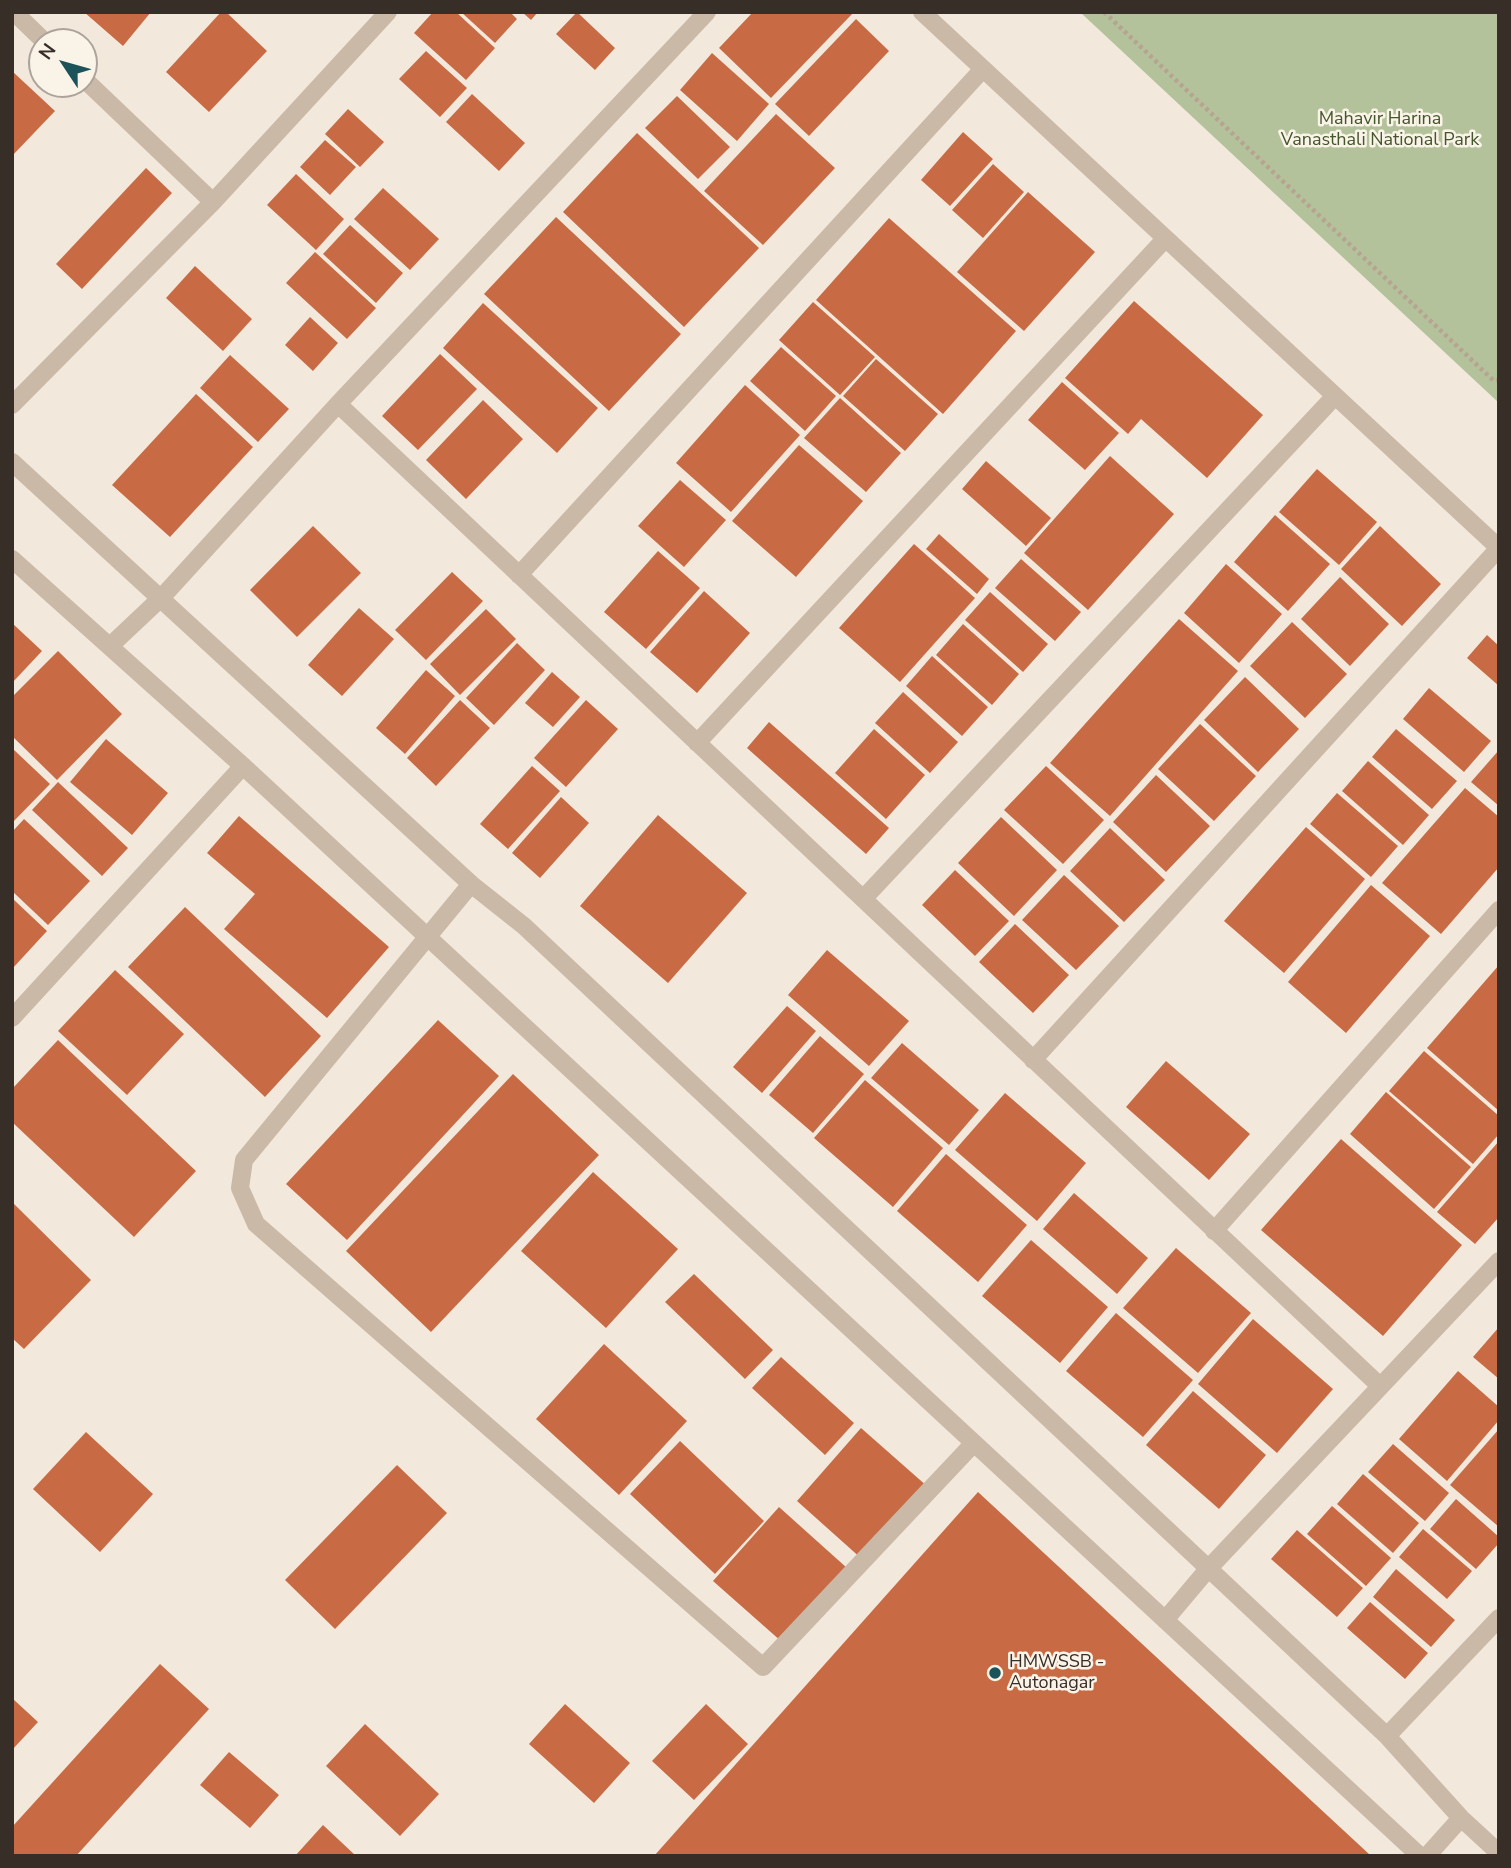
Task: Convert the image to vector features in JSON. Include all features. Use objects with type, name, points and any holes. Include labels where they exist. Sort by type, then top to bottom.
[{"type":"street","points":[[12,405],[213,202],[388,12]]},
{"type":"street","points":[[110,646],[162,597],[338,404],[707,12]]},
{"type":"street","points":[[922,12],[1499,548],[1033,1060]]},
{"type":"street","points":[[20,14],[32,28]]},
{"type":"street","points":[[519,575],[982,70]]},
{"type":"street","points":[[98,92],[213,202]]},
{"type":"street","points":[[697,743],[1165,239]]},
{"type":"street","points":[[863,899],[1335,396]]},
{"type":"street","points":[[338,404],[1380,1387]]},
{"type":"street","points":[[12,462],[162,597],[471,884],[524,926],[1387,1736],[1461,1818],[1499,1853]]},
{"type":"street","points":[[12,559],[243,766],[1420,1856]]},
{"type":"street","points":[[12,1018],[243,766]]},
{"type":"street","points":[[471,884],[244,1160],[240,1188],[256,1224],[763,1667],[974,1443]]},
{"type":"street","points":[[1214,1231],[1499,910]]},
{"type":"street","points":[[1165,1620],[1208,1569],[1499,1261]]},
{"type":"street","points":[[1387,1736],[1499,1618]]},
{"type":"street","points":[[1427,1856],[1461,1818]]},
{"type":"path","points":[[1104,12],[1494,381],[1499,380]]},
{"type":"green space","name":"Mahavir Harina Vanasthali National Park","points":[[1080,12],[1499,12],[1499,403]]},
{"type":"building","points":[[84,12],[151,12],[123,46]]},
{"type":"building","points":[[221,12],[226,12],[267,51],[209,112],[166,72]]},
{"type":"building","points":[[433,12],[456,12],[495,48],[466,80],[414,33]]},
{"type":"building","points":[[461,12],[510,12],[517,19],[495,43]]},
{"type":"building","points":[[522,12],[538,12],[531,20]]},
{"type":"building","points":[[577,12],[615,48],[595,70],[556,34]]},
{"type":"building","points":[[753,12],[854,12],[771,98],[719,48]]},
{"type":"building","points":[[856,19],[889,51],[809,136],[775,104]]},
{"type":"building","points":[[426,51],[467,88],[440,117],[399,79]]},
{"type":"building","points":[[712,53],[769,104],[737,141],[680,90]]},
{"type":"building","points":[[12,71],[28,86],[28,98],[41,98],[55,111],[12,156]]},
{"type":"building","points":[[472,94],[525,143],[499,171],[446,122]]},
{"type":"building","points":[[677,96],[730,147],[698,179],[645,128]]},
{"type":"building","points":[[348,109],[384,142],[360,167],[325,134]]},
{"type":"building","points":[[776,114],[835,168],[763,245],[704,191]]},
{"type":"building","points":[[963,132],[993,159],[950,206],[921,180]]},
{"type":"building","points":[[637,133],[759,248],[684,327],[563,212]]},
{"type":"building","points":[[325,140],[356,167],[330,195],[300,167]]},
{"type":"building","points":[[993,164],[1024,192],[983,238],[952,210]]},
{"type":"building","points":[[146,168],[172,193],[82,289],[56,264]]},
{"type":"building","points":[[296,174],[344,219],[316,250],[267,205]]},
{"type":"building","points":[[383,188],[439,239],[410,270],[354,219]]},
{"type":"building","points":[[1028,192],[1095,252],[1024,331],[957,272]]},
{"type":"building","points":[[556,217],[681,334],[609,411],[484,294]]},
{"type":"building","points":[[889,218],[1016,331],[943,414],[816,300]]},
{"type":"building","points":[[350,225],[403,273],[376,303],[323,254]]},
{"type":"building","points":[[315,252],[376,308],[347,339],[286,283]]},
{"type":"building","points":[[195,266],[252,319],[223,351],[166,298]]},
{"type":"building","points":[[1134,301],[1263,415],[1207,478],[1141,419],[1128,434],[1065,378]]},
{"type":"building","points":[[813,302],[875,357],[840,395],[779,340]]},
{"type":"building","points":[[483,303],[598,408],[557,453],[443,348]]},
{"type":"building","points":[[310,317],[338,343],[313,371],[285,345]]},
{"type":"building","points":[[781,347],[836,396],[805,431],[750,381]]},
{"type":"building","points":[[440,354],[477,389],[418,450],[382,416]]},
{"type":"building","points":[[230,355],[289,409],[258,442],[200,388]]},
{"type":"building","points":[[876,359],[938,414],[905,451],[843,396]]},
{"type":"building","points":[[1062,382],[1119,433],[1085,470],[1028,420]]},
{"type":"building","points":[[745,385],[800,435],[731,512],[676,463]]},
{"type":"building","points":[[196,394],[253,447],[170,537],[112,485]]},
{"type":"building","points":[[840,398],[901,453],[866,492],[804,438]]},
{"type":"building","points":[[483,400],[523,439],[466,499],[426,460]]},
{"type":"building","points":[[799,445],[863,501],[796,577],[732,521]]},
{"type":"building","points":[[1110,456],[1174,514],[1088,610],[1024,553]]},
{"type":"building","points":[[986,461],[1051,518],[1026,546],[962,489]]},
{"type":"building","points":[[1317,469],[1377,522],[1339,565],[1279,512]]},
{"type":"building","points":[[680,480],[726,520],[684,567],[638,526]]},
{"type":"building","points":[[1275,515],[1330,564],[1288,611],[1234,562]]},
{"type":"building","points":[[313,526],[361,573],[297,637],[250,590]]},
{"type":"building","points":[[1380,526],[1441,584],[1402,626],[1341,569]]},
{"type":"building","points":[[939,534],[989,579],[977,594],[926,549]]},
{"type":"building","points":[[914,544],[975,598],[900,682],[839,628]]},
{"type":"building","points":[[658,551],[700,588],[646,649],[604,612]]},
{"type":"building","points":[[1021,559],[1081,612],[1055,641],[995,588]]},
{"type":"building","points":[[1226,564],[1282,614],[1239,663],[1184,613]]},
{"type":"building","points":[[452,572],[483,601],[426,660],[395,630]]},
{"type":"building","points":[[1340,577],[1389,624],[1350,666],[1301,619]]},
{"type":"building","points":[[704,591],[750,633],[697,693],[650,652]]},
{"type":"building","points":[[990,592],[1048,644],[1023,672],[965,620]]},
{"type":"building","points":[[359,608],[394,639],[342,696],[308,665]]},
{"type":"building","points":[[486,609],[516,639],[460,695],[430,664]]},
{"type":"building","points":[[1179,619],[1238,671],[1110,816],[1050,763]]},
{"type":"building","points":[[1292,622],[1347,674],[1305,718],[1250,666]]},
{"type":"building","points":[[12,623],[42,651],[12,683]]},
{"type":"building","points":[[963,624],[1019,674],[992,705],[936,655]]},
{"type":"building","points":[[1487,635],[1499,646],[1499,686],[1467,658]]},
{"type":"building","points":[[517,643],[545,670],[494,725],[466,698]]},
{"type":"building","points":[[58,651],[122,714],[57,780],[12,736],[12,697]]},
{"type":"building","points":[[932,656],[988,707],[962,736],[906,686]]},
{"type":"building","points":[[426,670],[455,696],[405,754],[376,728]]},
{"type":"building","points":[[552,672],[580,697],[553,727],[525,703]]},
{"type":"building","points":[[1245,677],[1299,729],[1258,772],[1204,720]]},
{"type":"building","points":[[1429,688],[1491,741],[1464,772],[1403,719]]},
{"type":"building","points":[[903,692],[958,742],[930,773],[875,723]]},
{"type":"building","points":[[460,700],[490,728],[436,786],[407,758]]},
{"type":"building","points":[[586,700],[618,729],[566,787],[534,758]]},
{"type":"building","points":[[769,722],[889,828],[866,854],[747,748]]},
{"type":"building","points":[[1200,724],[1256,776],[1214,821],[1158,769]]},
{"type":"building","points":[[874,729],[925,775],[886,819],[835,773]]},
{"type":"building","points":[[1396,729],[1457,781],[1432,809],[1372,757]]},
{"type":"building","points":[[106,739],[168,793],[132,835],[70,782]]},
{"type":"building","points":[[12,748],[50,784],[12,823]]},
{"type":"building","points":[[1499,750],[1499,806],[1471,782]]},
{"type":"building","points":[[1368,761],[1429,815],[1403,845],[1342,791]]},
{"type":"building","points":[[532,766],[560,791],[508,849],[480,824]]},
{"type":"building","points":[[1046,766],[1104,820],[1063,864],[1004,810]]},
{"type":"building","points":[[1156,775],[1210,826],[1166,872],[1113,822]]},
{"type":"building","points":[[58,782],[128,848],[102,876],[32,810]]},
{"type":"building","points":[[1465,788],[1499,817],[1499,867],[1441,934],[1382,883]]},
{"type":"building","points":[[1337,793],[1398,846],[1371,877],[1310,824]]},
{"type":"building","points":[[561,797],[589,823],[540,878],[512,853]]},
{"type":"building","points":[[658,815],[747,893],[668,983],[580,906]]},
{"type":"building","points":[[239,816],[389,947],[327,1018],[224,929],[255,894],[207,853]]},
{"type":"building","points":[[1001,817],[1057,870],[1014,916],[958,863]]},
{"type":"building","points":[[24,819],[90,881],[48,925],[12,891],[12,832]]},
{"type":"building","points":[[1306,827],[1365,879],[1284,973],[1224,921]]},
{"type":"building","points":[[1110,828],[1165,880],[1124,922],[1070,871]]},
{"type":"building","points":[[955,870],[1009,921],[975,956],[922,905]]},
{"type":"building","points":[[1064,875],[1119,926],[1076,970],[1022,920]]},
{"type":"building","points":[[1371,885],[1430,936],[1346,1033],[1288,982]]},
{"type":"building","points":[[12,898],[47,931],[12,969]]},
{"type":"building","points":[[185,907],[321,1036],[265,1097],[128,967]]},
{"type":"building","points":[[1015,924],[1069,975],[1033,1013],[979,962]]},
{"type":"building","points":[[827,950],[909,1021],[869,1066],[788,995]]},
{"type":"building","points":[[1499,965],[1499,1111],[1427,1048]]},
{"type":"building","points":[[115,970],[184,1034],[127,1095],[58,1031]]},
{"type":"building","points":[[787,1006],[816,1031],[762,1093],[733,1067]]},
{"type":"building","points":[[438,1020],[499,1076],[347,1240],[286,1184]]},
{"type":"building","points":[[820,1036],[864,1074],[813,1133],[769,1095]]},
{"type":"building","points":[[58,1040],[196,1171],[134,1237],[12,1122],[12,1089]]},
{"type":"building","points":[[902,1043],[979,1110],[949,1145],[871,1078]]},
{"type":"building","points":[[1424,1051],[1499,1116],[1499,1134],[1473,1164],[1389,1091]]},
{"type":"building","points":[[1166,1061],[1250,1134],[1209,1180],[1126,1107]]},
{"type":"building","points":[[513,1074],[599,1155],[431,1332],[346,1251]]},
{"type":"building","points":[[865,1080],[943,1148],[893,1207],[814,1138]]},
{"type":"building","points":[[1386,1092],[1471,1167],[1434,1209],[1350,1134]]},
{"type":"building","points":[[1005,1093],[1086,1163],[1037,1221],[955,1150]]},
{"type":"building","points":[[1341,1139],[1462,1245],[1383,1336],[1261,1230]]},
{"type":"building","points":[[1499,1141],[1499,1217],[1475,1244],[1437,1212]]},
{"type":"building","points":[[946,1154],[1027,1225],[978,1282],[897,1211]]},
{"type":"building","points":[[593,1172],[678,1249],[606,1328],[521,1251]]},
{"type":"building","points":[[1074,1193],[1148,1258],[1117,1294],[1043,1229]]},
{"type":"building","points":[[12,1202],[91,1280],[24,1349],[12,1338]]},
{"type":"building","points":[[1031,1240],[1108,1307],[1060,1363],[982,1296]]},
{"type":"building","points":[[1176,1248],[1251,1313],[1198,1373],[1123,1308]]},
{"type":"building","points":[[694,1274],[773,1350],[745,1379],[665,1302]]},
{"type":"building","points":[[1116,1313],[1193,1380],[1143,1437],[1066,1371]]},
{"type":"building","points":[[1253,1319],[1333,1389],[1277,1453],[1198,1384]]},
{"type":"building","points":[[1499,1327],[1499,1379],[1473,1357]]},
{"type":"building","points":[[604,1344],[687,1421],[619,1495],[536,1419]]},
{"type":"building","points":[[781,1357],[854,1423],[825,1455],[752,1388]]},
{"type":"building","points":[[1458,1371],[1499,1407],[1499,1420],[1447,1481],[1399,1439]]},
{"type":"building","points":[[1193,1391],[1266,1455],[1219,1509],[1146,1445]]},
{"type":"building","points":[[861,1428],[928,1487],[863,1560],[797,1501]]},
{"type":"building","points":[[1499,1429],[1499,1527],[1450,1485]]},
{"type":"building","points":[[86,1432],[153,1494],[100,1552],[33,1489]]},
{"type":"building","points":[[680,1441],[764,1521],[715,1574],[630,1494]]},
{"type":"building","points":[[1393,1444],[1449,1493],[1425,1521],[1368,1472]]},
{"type":"building","points":[[397,1465],[447,1513],[335,1629],[285,1580]]},
{"type":"building","points":[[1363,1474],[1419,1523],[1393,1553],[1337,1504]]},
{"type":"building","name":"HMWSSB - Autonagar","points":[[978,1492],[1369,1854],[654,1856]]},
{"type":"building","points":[[1456,1499],[1499,1537],[1499,1543],[1476,1569],[1430,1529]]},
{"type":"building","points":[[1332,1506],[1391,1558],[1366,1586],[1307,1534]]},
{"type":"building","points":[[779,1507],[847,1568],[782,1642],[713,1581]]},
{"type":"building","points":[[1423,1529],[1472,1571],[1447,1599],[1399,1557]]},
{"type":"building","points":[[1297,1530],[1363,1588],[1337,1617],[1271,1559]]},
{"type":"building","points":[[1396,1569],[1455,1620],[1431,1647],[1373,1597]]},
{"type":"building","points":[[1370,1602],[1428,1653],[1405,1679],[1347,1628]]},
{"type":"building","points":[[160,1664],[209,1709],[76,1856],[12,1856],[12,1827]]},
{"type":"building","points":[[12,1698],[38,1722],[12,1750]]},
{"type":"building","points":[[565,1704],[630,1763],[594,1803],[529,1744]]},
{"type":"building","points":[[706,1704],[748,1744],[694,1800],[652,1761]]},
{"type":"building","points":[[365,1724],[439,1794],[400,1836],[326,1766]]},
{"type":"building","points":[[229,1752],[279,1795],[250,1828],[200,1785]]},
{"type":"building","points":[[323,1825],[356,1856],[295,1856]]},
{"type":"place","name":"HMWSSB - Autonagar","points":[[995,1673]]}]
